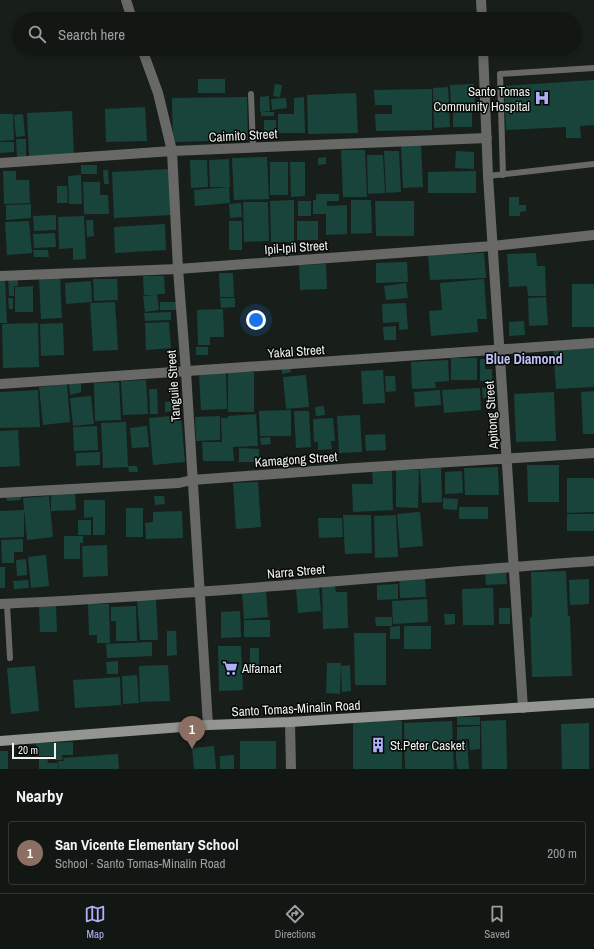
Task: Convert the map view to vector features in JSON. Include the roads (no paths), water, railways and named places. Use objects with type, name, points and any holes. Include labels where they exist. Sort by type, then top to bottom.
[{"type":"main road","name":"Santo Tomas-Minalin Road","points":[[0,741],[208,725],[290,722],[594,703]]},
{"type":"street","points":[[126,0],[130,12]]},
{"type":"street","points":[[481,0],[482,12]]},
{"type":"street","name":"Tanguile Street","points":[[145,56],[158,93],[172,151],[178,269],[186,372],[208,725]]},
{"type":"street","name":"Apitong Street","points":[[483,56],[488,176],[523,708]]},
{"type":"street","name":"Caimito Street","points":[[0,163],[172,151],[487,138]]},
{"type":"street","name":"Ipil-Ipil Street","points":[[0,276],[178,269],[493,246],[594,236]]},
{"type":"street","name":"Yakal Street","points":[[0,384],[594,343]]},
{"type":"street","name":"Kamagong Street","points":[[0,493],[179,483],[192,480],[594,453]]},
{"type":"street","name":"Narra Street","points":[[3,604],[199,592],[594,561]]},
{"type":"street","points":[[290,722],[291,769]]},
{"type":"lane","points":[[503,175],[500,74],[594,68]]},
{"type":"lane","points":[[251,94],[253,148]]},
{"type":"lane","points":[[488,176],[594,164]]},
{"type":"lane","points":[[3,604],[10,658]]},
{"type":"place","name":"Santo Tomas Community Hospital","points":[[542,98]]},
{"type":"place","name":"Alfamart","points":[[230,668]]},
{"type":"place","name":"St.Peter Casket","points":[[378,745]]},
{"type":"place","name":"San Vicente Elementary School","points":[[192,749]]},
{"type":"district","name":"Blue Diamond","points":[[524,359]]}]
